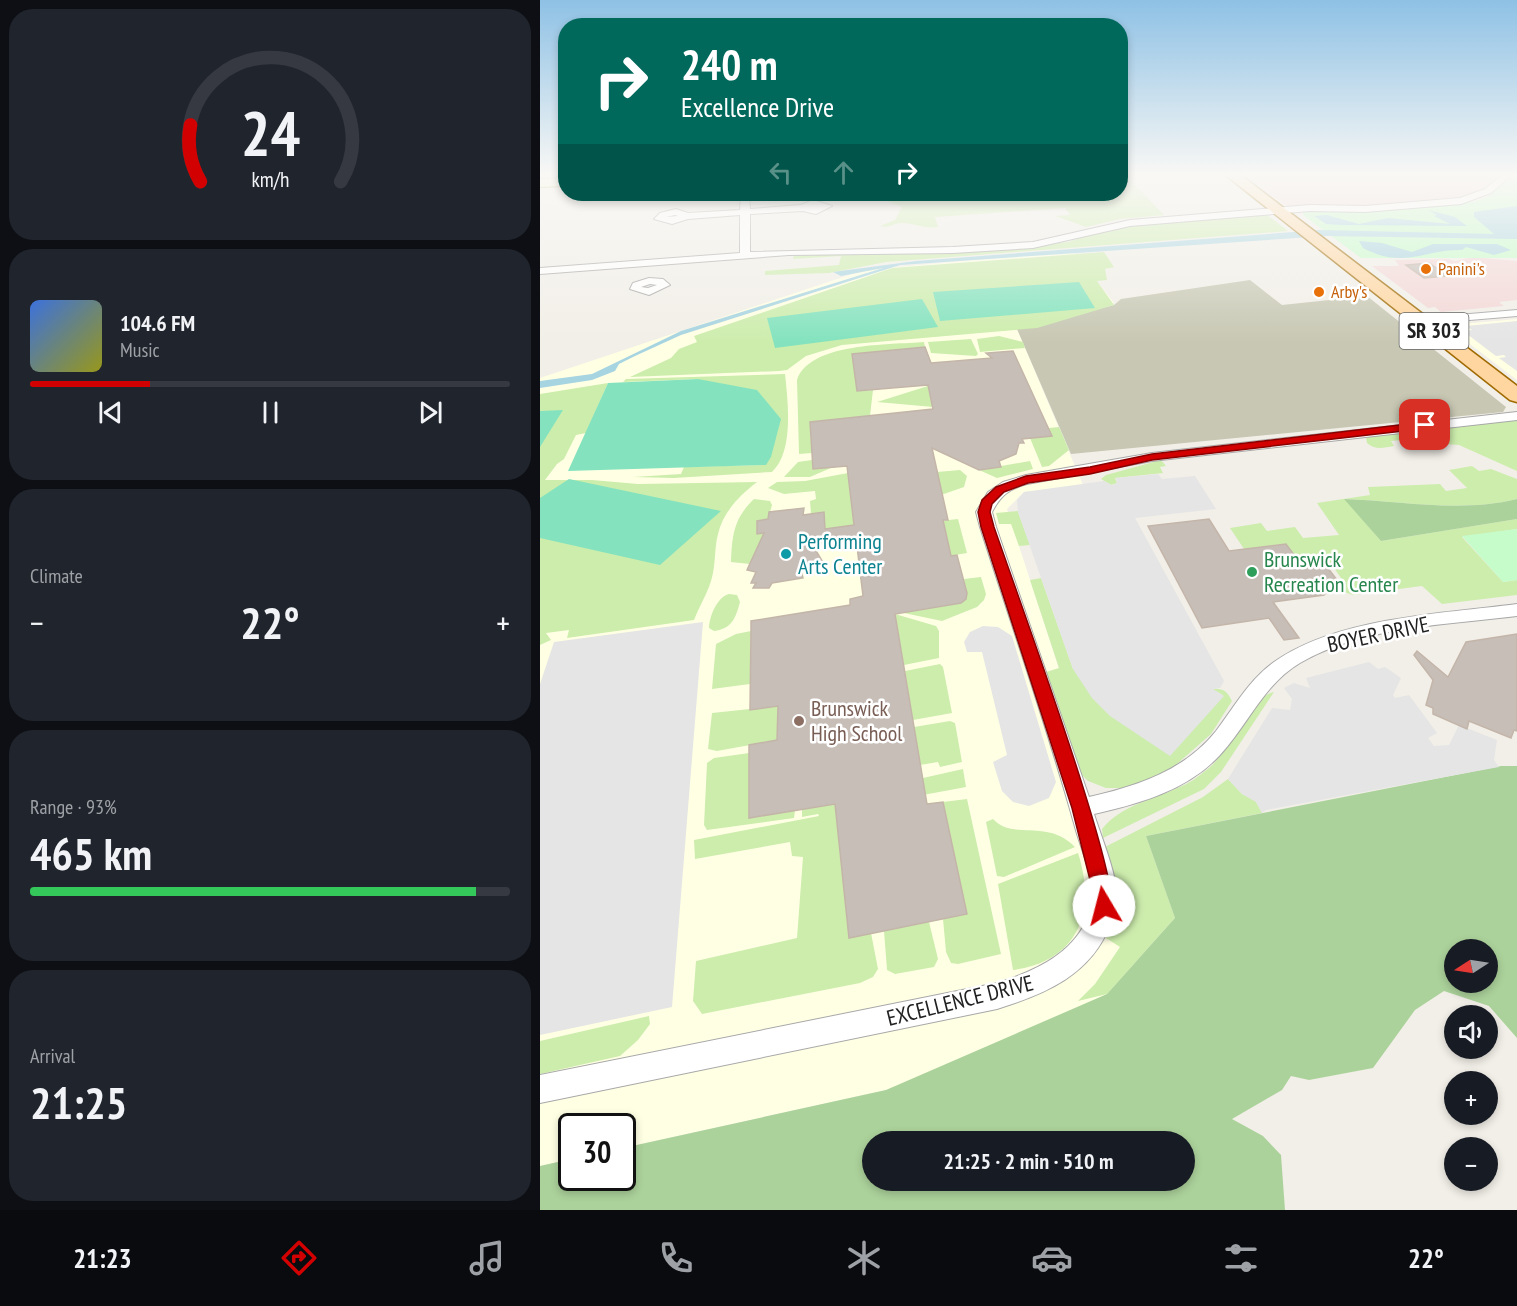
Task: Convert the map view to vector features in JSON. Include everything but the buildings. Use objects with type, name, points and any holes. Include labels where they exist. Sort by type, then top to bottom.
[{"type":"main road","name":"SR 303","points":[[1303,229],[1517,396]]},
{"type":"street","points":[[745,255],[746,229]]},
{"type":"street","points":[[540,259],[543,266],[541,271],[745,255],[833,251],[953,250],[1033,245],[1066,240],[1103,229]]},
{"type":"street","points":[[650,281],[658,262]]},
{"type":"street","points":[[1422,321],[1517,312]]},
{"type":"street","name":"EXCELLENCE DRIVE","points":[[540,1089],[997,996],[1031,986],[1053,975],[1070,963],[1087,945],[1104,906],[1102,883],[1081,808],[987,527],[984,512],[993,495],[1008,485],[1026,480],[1152,457],[1517,416]]},
{"type":"street","name":"BOYER DRIVE","points":[[1081,808],[1139,792],[1194,766],[1212,749],[1251,694],[1295,657],[1326,644],[1366,633],[1517,610]]},
{"type":"shaded area","name":"Brunswick High School","points":[[1073,251],[1114,303],[1017,329],[1083,485],[1024,492],[1007,509],[1059,669],[1044,673],[1148,993],[886,1090],[636,1145],[636,1113],[558,1113],[558,1162],[540,1166],[540,378],[864,270]]},
{"type":"shaded area","points":[[1473,257],[1517,261],[1517,300],[1499,302],[1504,306],[1441,312],[1435,307],[1428,308],[1372,266],[1399,266],[1395,260],[1448,259],[1455,261]]},
{"type":"shaded area","points":[[1250,280],[1282,305],[1367,296],[1506,407],[1503,412],[1071,454],[1017,329],[1114,305],[1121,299]]},
{"type":"shaded area","points":[[1517,319],[1517,380],[1458,335],[1454,329],[1463,324]]},
{"type":"shaded area","points":[[1517,321],[1517,371],[1499,358],[1506,357],[1504,355],[1496,356],[1463,331],[1472,330],[1466,326]]},
{"type":"shaded area","points":[[1158,474],[1162,479],[1195,476],[1216,509],[1135,518],[1224,681],[1220,688],[1213,689],[1224,696],[1170,756],[1110,716],[1092,698],[1073,669],[1018,512],[1017,500],[1024,492],[1104,481],[1112,485],[1117,483],[1116,478]]},
{"type":"shaded area","points":[[703,622],[672,1007],[540,1035],[540,684],[554,642]]},
{"type":"shaded area","points":[[983,626],[998,627],[1012,636],[1056,782],[1049,798],[1029,806],[1013,802],[1002,791],[993,762],[1007,755],[982,652],[967,652],[964,642],[970,632]]},
{"type":"shaded area","points":[[1369,662],[1378,669],[1385,667],[1401,678],[1393,695],[1395,698],[1409,695],[1437,733],[1428,738],[1434,746],[1449,745],[1459,725],[1497,740],[1494,760],[1499,767],[1266,810],[1262,813],[1256,802],[1242,794],[1228,779],[1272,708],[1290,710],[1292,699],[1284,688],[1294,683],[1310,688],[1306,678]]},
{"type":"green space","points":[[1106,229],[1288,231],[886,262],[829,273],[765,275],[765,271],[839,265],[841,256],[793,259],[794,255],[933,253],[1008,249],[1068,242]]},
{"type":"green space","points":[[1323,229],[1517,229],[1517,258],[1361,258]]},
{"type":"green space","points":[[1104,252],[1114,267],[1105,269],[1107,280],[1097,281],[1114,305],[1037,328],[842,345],[806,356],[787,370],[779,371],[630,377],[671,358],[679,349],[697,342],[694,336],[892,268]]},
{"type":"green space","points":[[1079,282],[1095,308],[940,321],[933,292]]},
{"type":"green space","points":[[922,299],[938,327],[775,348],[767,318]]},
{"type":"green space","points":[[999,336],[1023,342],[1025,348],[980,352],[977,339]]},
{"type":"green space","points":[[971,339],[978,354],[976,356],[931,353],[928,342]]},
{"type":"green space","points":[[924,342],[925,347],[852,354],[857,391],[873,390],[870,416],[810,422],[812,453],[799,454],[797,380],[805,368],[818,358],[834,352],[872,345]]},
{"type":"green space","points":[[785,374],[788,412],[787,440],[779,463],[772,472],[674,478],[633,477],[681,474],[684,467],[766,465],[698,379],[623,382],[626,379]]},
{"type":"green space","points":[[698,379],[757,390],[781,419],[771,457],[766,465],[568,471],[608,383]]},
{"type":"green space","points":[[608,383],[586,433],[576,435],[564,459],[557,464],[545,480],[592,480],[638,484],[757,482],[728,511],[720,526],[711,581],[694,620],[567,638],[569,630],[546,633],[551,640],[540,645],[540,394]]},
{"type":"green space","points":[[928,386],[933,407],[877,402]]},
{"type":"green space","points":[[563,410],[540,447],[540,411]]},
{"type":"green space","points":[[1508,420],[1517,421],[1517,471],[1459,445],[1427,443],[1422,438],[1391,441],[1394,446],[1379,448],[1367,443],[1366,438],[1374,435]]},
{"type":"green space","points":[[1059,427],[1069,450],[1049,466],[1042,467],[1030,438],[1051,436],[1049,428]]},
{"type":"green space","points":[[812,460],[813,469],[833,467],[810,477],[784,477],[798,462]]},
{"type":"green space","points":[[1161,460],[1166,466],[1160,467],[1163,473],[1115,478],[1117,483],[1111,485],[1101,479],[1106,475]]},
{"type":"green space","points":[[1030,461],[1033,469],[997,478],[979,470]]},
{"type":"green space","points":[[1472,466],[1479,471],[1491,469],[1517,479],[1517,499],[1453,506],[1345,499],[1381,541],[1517,519],[1517,529],[1462,537],[1503,582],[1517,580],[1517,595],[1442,604],[1422,586],[1353,595],[1338,590],[1343,581],[1332,565],[1322,559],[1318,562],[1298,560],[1286,544],[1244,549],[1230,528],[1261,523],[1267,531],[1295,527],[1303,538],[1339,535],[1317,503],[1370,495],[1368,487],[1440,484],[1446,491],[1467,488],[1449,470]]},
{"type":"green space","points":[[960,470],[967,476],[964,487],[941,495],[937,472]]},
{"type":"green space","points":[[848,473],[854,525],[825,529],[824,513],[811,514],[810,501],[816,499],[815,491],[784,494],[768,488],[777,482],[805,481]]},
{"type":"green space","points":[[569,479],[721,511],[660,565],[540,538],[540,498]]},
{"type":"green space","points":[[754,499],[770,501],[772,505],[768,519],[757,521],[757,534],[764,533],[750,564],[731,562],[735,528],[742,513]]},
{"type":"green space","points":[[1344,499],[1453,506],[1517,499],[1517,519],[1381,541]]},
{"type":"green space","points":[[1018,511],[1030,545],[1019,546],[1011,524],[999,524],[996,513]]},
{"type":"green space","points":[[958,519],[967,553],[949,556],[944,526],[940,521]]},
{"type":"green space","points":[[1517,529],[1517,580],[1503,582],[1462,536]]},
{"type":"green space","points":[[981,577],[986,594],[977,607],[942,621],[904,613],[899,579],[915,610],[961,603],[967,593],[964,579]]},
{"type":"green space","points":[[1041,578],[1073,669],[1223,695],[1212,689],[1219,689],[1224,691],[1232,701],[1211,734],[1169,771],[1128,788],[1106,788],[1088,781],[1075,768],[1043,673],[1059,668],[1030,580]]},
{"type":"green space","points":[[729,594],[737,595],[740,602],[737,613],[729,625],[714,631],[709,628],[712,613],[717,603]]},
{"type":"green space","points":[[895,614],[936,626],[939,631],[939,658],[904,665]]},
{"type":"green space","points":[[751,631],[750,684],[712,689],[716,644],[736,634]]},
{"type":"green space","points":[[940,664],[943,667],[952,713],[913,720],[905,671]]},
{"type":"green space","points":[[1274,692],[1221,772],[1204,789],[1103,838],[1102,829],[1119,814],[1139,803],[1186,784],[1209,768],[1225,750],[1257,703]]},
{"type":"green space","points":[[778,706],[777,740],[717,751],[708,749],[712,713]]},
{"type":"green space","points":[[950,721],[955,723],[962,762],[940,767],[938,762],[920,765],[914,727]]},
{"type":"green space","points":[[749,753],[795,810],[794,818],[707,830],[704,825],[707,763],[714,758]]},
{"type":"green space","points":[[1501,766],[1517,766],[1517,1038],[1498,1016],[1498,1005],[1486,1005],[1450,993],[1498,993],[1498,939],[1444,939],[1444,991],[1415,1010],[1373,1068],[1309,1080],[1291,1076],[1282,1090],[1232,1119],[1263,1136],[1281,1155],[1285,1210],[540,1210],[540,1166],[558,1162],[558,1191],[636,1191],[636,1145],[886,1090],[1107,994],[1175,918],[1146,836]]},
{"type":"green space","points":[[963,769],[966,787],[907,798],[924,790],[923,778]]},
{"type":"green space","points":[[1228,779],[1242,794],[1255,800],[1262,813],[1146,836],[1175,918],[1107,994],[1078,1001],[1095,984],[1120,947],[1106,938],[1113,918],[1101,849],[1203,797]]},
{"type":"green space","points":[[967,799],[1001,954],[958,964],[951,963],[946,952],[943,919],[966,914],[943,802]]},
{"type":"green space","points":[[835,804],[871,933],[878,969],[873,977],[860,983],[702,1014],[693,1001],[696,961],[797,938],[803,857],[792,856],[790,842],[695,859],[694,840],[819,816],[818,814],[802,817],[802,809]]},
{"type":"green space","points":[[993,819],[1010,829],[1053,833],[1075,847],[1004,877],[997,876],[986,822]]},
{"type":"green space","points":[[1078,853],[1085,895],[1083,914],[1077,930],[1067,945],[1053,956],[1035,965],[1013,970],[998,884]]},
{"type":"green space","points":[[929,922],[938,959],[934,967],[895,974],[887,970],[884,931]]},
{"type":"green space","points":[[649,1016],[650,1024],[638,1040],[620,1056],[540,1074],[540,1041]]},
{"type":"water","points":[[1489,229],[1517,229],[1517,239],[1326,236],[900,265],[681,335],[619,364],[615,371],[592,380],[540,388],[540,381],[592,374],[681,331],[883,268],[841,276],[833,272],[916,261],[1320,230],[1494,234]]},
{"type":"water","points":[[1359,241],[1382,243],[1412,252],[1433,244],[1497,244],[1511,250],[1494,255],[1466,247],[1462,250],[1403,258],[1378,254],[1363,248]]},
{"type":"place","name":"Panini's","points":[[1426,269]]},
{"type":"place","name":"Arby's","points":[[1319,292]]},
{"type":"place","name":"Performing Arts Center","points":[[786,554]]},
{"type":"place","name":"Brunswick Recreation Center","points":[[1252,572]]},
{"type":"place","name":"Brunswick High School","points":[[799,721]]},
{"type":"route","points":[[1104,906],[1102,883],[1081,808],[987,527],[984,512],[987,503],[993,495],[1008,485],[1152,457],[1425,425]]}]
